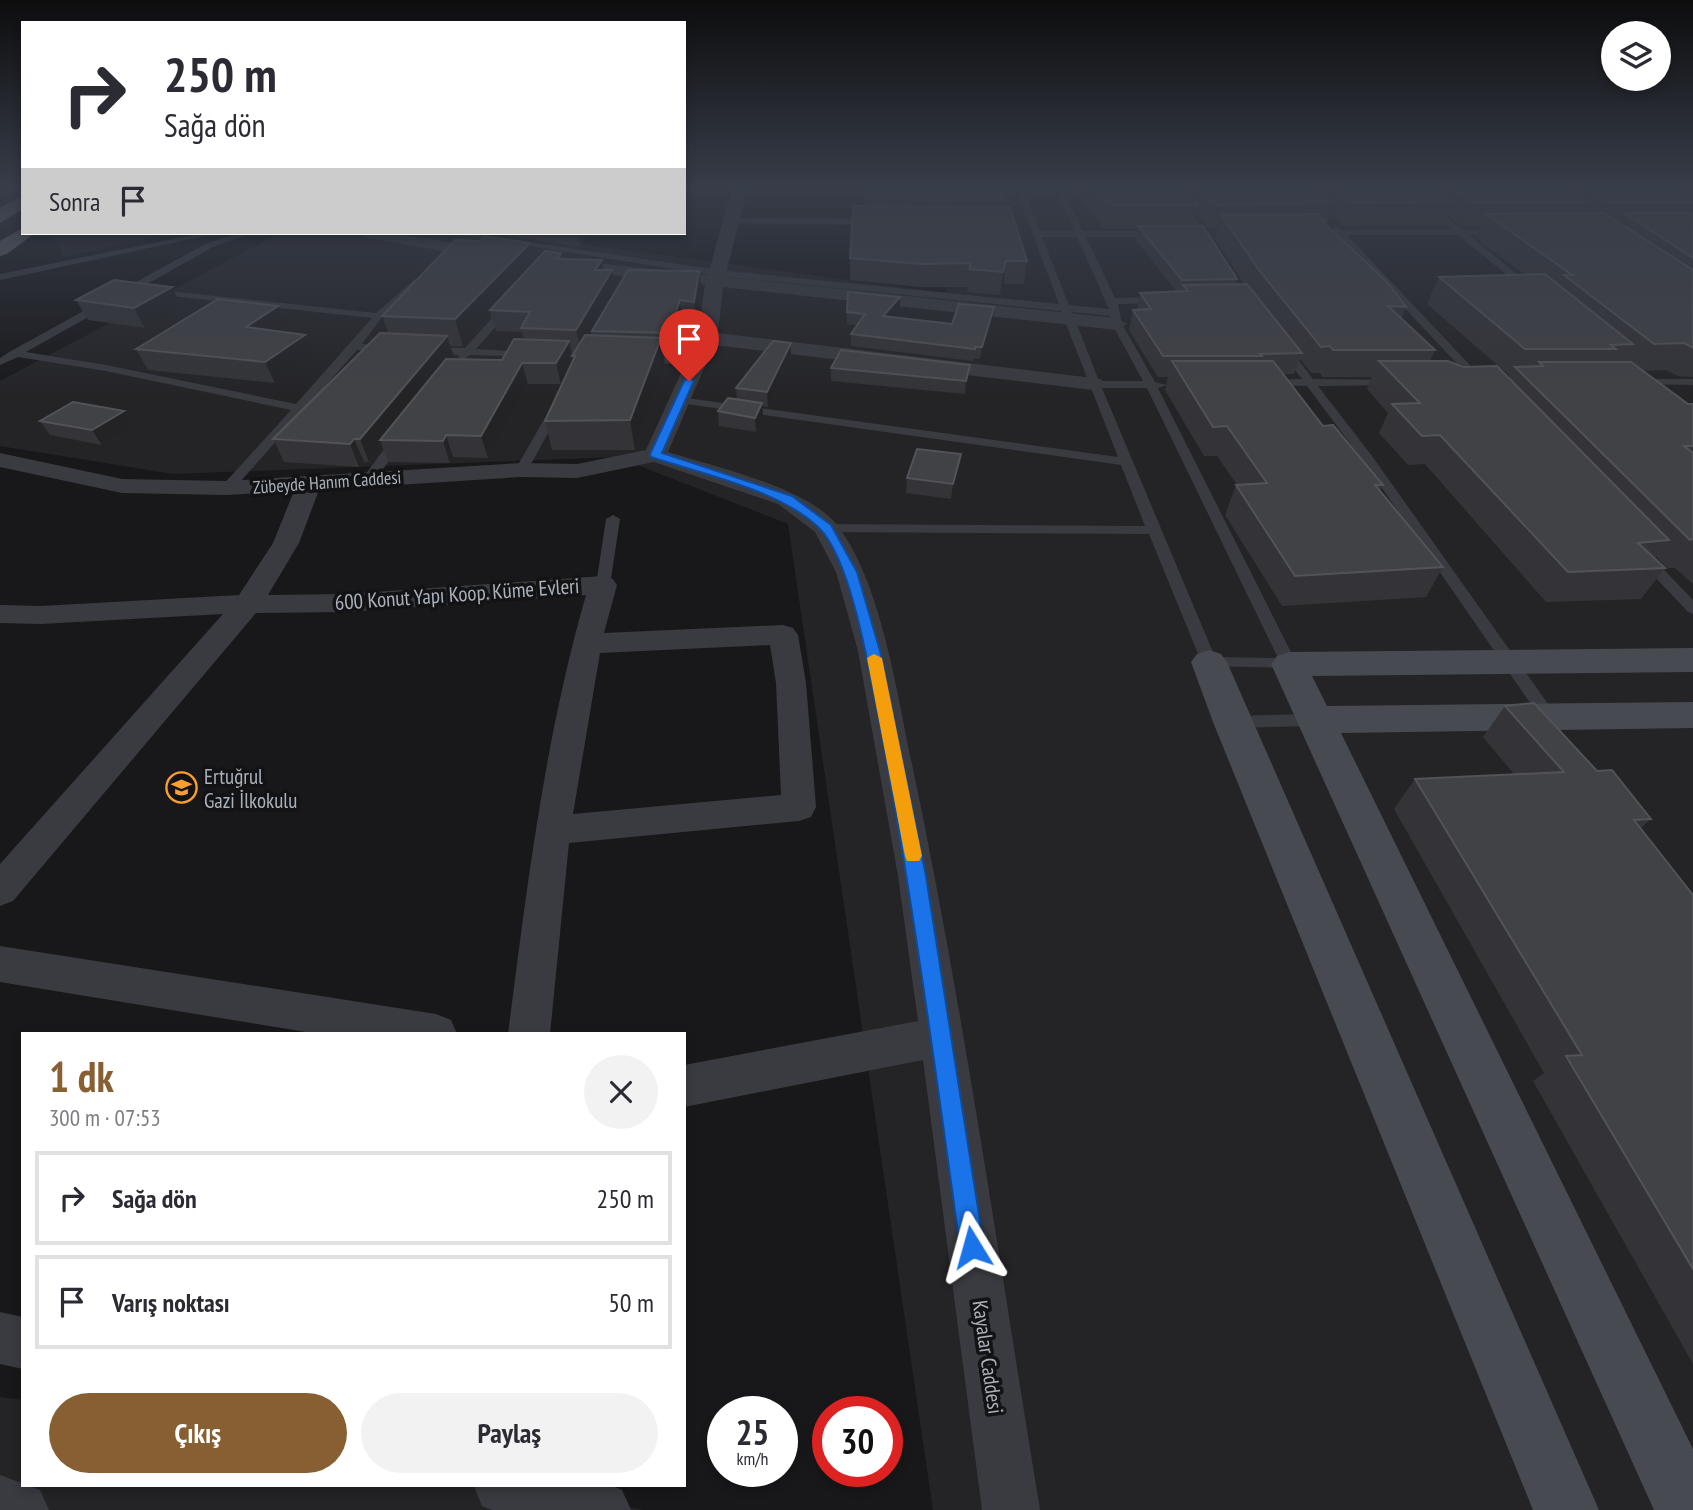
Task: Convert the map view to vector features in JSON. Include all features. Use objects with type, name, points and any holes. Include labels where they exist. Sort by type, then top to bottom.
[{"type":"street","points":[[516,257],[548,263],[716,277],[1066,315],[1114,313]]},
{"type":"street","points":[[655,454],[707,338],[721,257]]},
{"type":"street","points":[[707,338],[1093,384]]},
{"type":"street","name":"Zübeyde Hanım Caddesi","points":[[0,460],[122,485],[227,488],[520,470],[578,471],[655,454]]},
{"type":"street","name":"Kayalar Caddesi","points":[[655,454],[788,499],[826,528],[850,572],[873,651],[917,876],[1011,1510]]},
{"type":"street","points":[[0,890],[248,604],[286,543],[309,484]]},
{"type":"street","name":"600 Konut Yapı Koop. Küme Evleri","points":[[0,614],[41,615],[248,604],[346,603],[603,585],[585,644],[552,830],[528,1032]]},
{"type":"street","points":[[552,830],[799,807],[791,683],[783,635],[585,644]]},
{"type":"street","points":[[1688,1510],[1289,664],[1693,660]]},
{"type":"street","points":[[1209,662],[1231,722],[1566,1510]]},
{"type":"street","points":[[1316,720],[1556,727],[1693,716]]},
{"type":"street","points":[[0,964],[424,1032]]},
{"type":"street","points":[[686,1086],[941,1036]]},
{"type":"street","points":[[0,1338],[21,1343]]},
{"type":"street","points":[[508,1487],[575,1499]]},
{"type":"street","points":[[0,1504],[20,1510]]},
{"type":"lane","points":[[0,277],[95,257]]},
{"type":"lane","points":[[0,362],[188,257]]},
{"type":"lane","points":[[1045,257],[1124,462],[1209,662],[1289,664],[1114,313],[1092,257]]},
{"type":"lane","points":[[1361,257],[1473,382],[1491,387]]},
{"type":"lane","points":[[1492,257],[1536,294]]},
{"type":"lane","points":[[227,488],[373,326],[378,316],[429,272]]},
{"type":"lane","points":[[131,289],[378,316]]},
{"type":"lane","points":[[1114,313],[1176,300]]},
{"type":"lane","points":[[459,362],[512,303]]},
{"type":"lane","points":[[1278,340],[1368,459],[1556,727]]},
{"type":"lane","points":[[354,347],[404,349]]},
{"type":"lane","points":[[417,350],[546,356]]},
{"type":"lane","points":[[15,353],[106,368],[299,408]]},
{"type":"lane","points":[[622,359],[698,362]]},
{"type":"lane","points":[[1630,378],[1642,382],[1693,382]]},
{"type":"lane","points":[[1258,383],[1402,382]]},
{"type":"lane","points":[[1642,382],[1652,391]]},
{"type":"lane","points":[[1093,384],[1178,384]]},
{"type":"lane","points":[[520,470],[565,392]]},
{"type":"lane","points":[[679,400],[1124,462]]},
{"type":"lane","points":[[370,478],[409,425]]},
{"type":"lane","points":[[603,585],[613,519]]},
{"type":"lane","points":[[826,528],[1153,530]]},
{"type":"lane","points":[[1637,550],[1693,609]]},
{"type":"lane","points":[[1231,722],[1316,720]]},
{"type":"shaded area","points":[[234,257],[680,257],[946,293],[943,257],[1693,257],[1693,1510],[933,1510],[788,524],[617,457],[173,474],[0,446],[0,381]]},
{"type":"shaded area","points":[[0,1397],[21,1400],[21,1487],[529,1487],[643,1510],[0,1510]]},
{"type":"building","points":[[438,257],[516,257],[455,319],[382,316]]},
{"type":"building","points":[[539,257],[602,260],[595,270],[612,270],[576,330],[521,328],[530,312],[490,310]]},
{"type":"building","points":[[1026,257],[1027,261],[1006,261],[1003,272],[969,269],[971,263],[921,264],[850,258]]},
{"type":"building","points":[[1164,257],[1223,257],[1237,279],[1182,280]]},
{"type":"building","points":[[1250,257],[1361,257],[1387,282],[1406,307],[1388,306],[1435,350],[1333,350],[1330,346],[1321,347]]},
{"type":"building","points":[[1547,257],[1673,257],[1693,270],[1693,348],[1684,343],[1654,344],[1564,275],[1572,275]]},
{"type":"building","points":[[628,270],[699,271],[694,302],[680,300],[669,333],[592,331]]},
{"type":"building","points":[[1545,274],[1633,344],[1611,345],[1616,349],[1525,349],[1439,277]]},
{"type":"building","points":[[114,280],[172,287],[134,308],[76,300]]},
{"type":"building","points":[[1247,284],[1302,353],[1260,354],[1262,356],[1163,356],[1133,310],[1151,309],[1140,293],[1188,291],[1183,285]]},
{"type":"building","points":[[848,292],[900,297],[883,316],[952,324],[959,304],[994,307],[982,347],[975,349],[851,334],[865,314],[847,312]]},
{"type":"building","points":[[218,299],[278,306],[246,327],[305,335],[265,362],[136,349]]},
{"type":"building","points":[[380,333],[447,336],[360,439],[354,439],[350,444],[273,439]]},
{"type":"building","points":[[585,335],[661,338],[630,420],[545,421],[575,356],[572,356]]},
{"type":"building","points":[[514,339],[569,341],[556,363],[522,363],[481,436],[446,435],[443,441],[380,440],[446,359],[502,360]]},
{"type":"building","points":[[773,341],[791,343],[767,392],[736,388]]},
{"type":"building","points":[[841,350],[970,365],[966,381],[831,368]]},
{"type":"building","points":[[1172,361],[1273,361],[1323,426],[1333,425],[1383,485],[1375,485],[1443,567],[1295,576],[1236,485],[1267,483],[1227,426],[1213,427]]},
{"type":"building","points":[[1379,361],[1448,361],[1463,367],[1497,366],[1669,540],[1638,543],[1665,568],[1568,572],[1440,435],[1422,436],[1392,404],[1420,403]]},
{"type":"building","points":[[1539,362],[1631,362],[1688,404],[1693,404],[1693,446],[1684,446],[1693,453],[1693,539],[1690,540],[1515,367],[1543,366]]},
{"type":"building","points":[[728,398],[762,403],[755,418],[718,411]]},
{"type":"building","points":[[73,402],[124,411],[92,430],[40,421]]},
{"type":"building","points":[[917,449],[961,454],[953,484],[907,478]]},
{"type":"building","points":[[1534,703],[1597,771],[1612,770],[1651,819],[1634,820],[1693,895],[1693,1269],[1566,1056],[1582,1055],[1415,779],[1564,772],[1505,706]]},
{"type":"slow traffic","points":[[874,658],[913,856]]},
{"type":"place","name":"Ertuğrul Gazi İlkokulu","points":[[181,788]]},
{"type":"route","points":[[689,381],[655,454],[788,499],[826,528],[850,572],[873,651],[917,876],[972,1247]]}]
